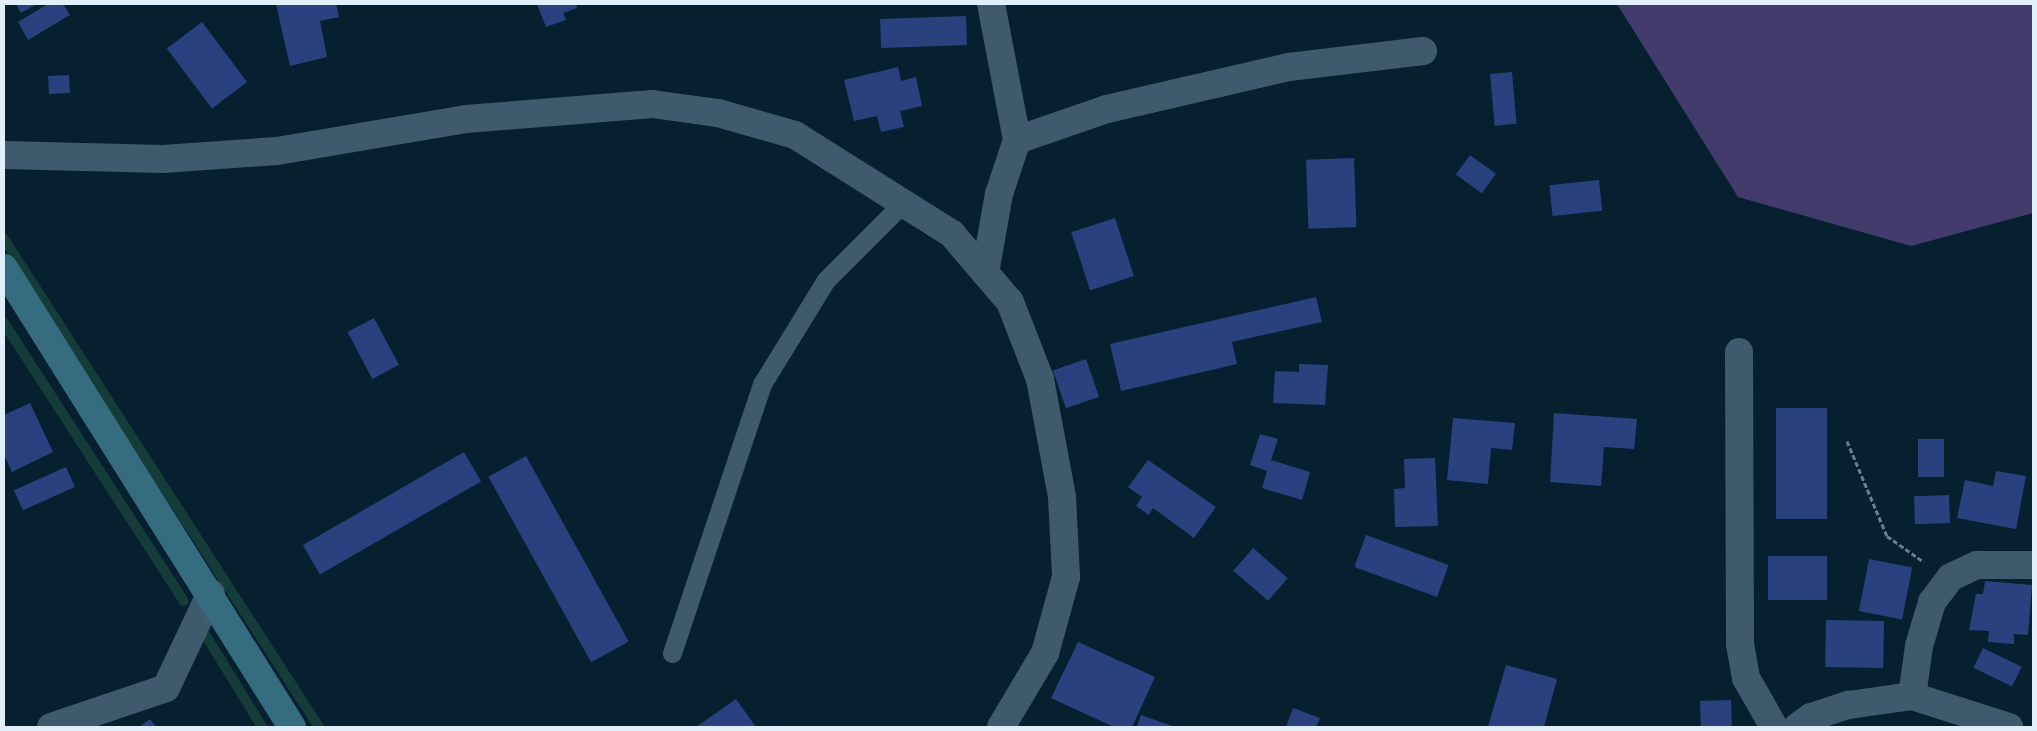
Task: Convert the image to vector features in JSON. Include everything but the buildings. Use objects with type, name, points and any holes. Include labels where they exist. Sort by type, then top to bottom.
[{"type":"main road","points":[[4,268],[211,593],[292,727]]},
{"type":"street","points":[[985,273],[999,194],[1017,140],[991,4]]},
{"type":"street","points":[[1017,140],[1106,109],[1289,67],[1423,51]]},
{"type":"street","points":[[4,155],[163,159],[277,152],[466,119],[652,104],[718,113],[795,135],[952,234],[1010,302],[1040,379],[1062,497],[1066,577],[1045,653],[1001,727]]},
{"type":"street","points":[[1739,352],[1740,644],[1746,678],[1774,727]]},
{"type":"street","points":[[1912,696],[1919,646],[1932,602],[1951,577],[1977,565],[2033,565]]},
{"type":"street","points":[[51,727],[166,688],[211,593]]},
{"type":"street","points":[[1797,727],[1811,717],[1849,705],[1912,696],[2010,727]]},
{"type":"lane","points":[[672,653],[762,384],[826,280],[904,202]]},
{"type":"path","points":[[1847,441],[1887,536],[1951,577]]},
{"type":"shaded area","points":[[1617,4],[2033,4],[2033,213],[1911,246],[1738,197]]},
{"type":"waterway","points":[[4,239],[319,727]]},
{"type":"waterway","points":[[4,323],[184,601]]},
{"type":"waterway","points":[[203,631],[262,727]]}]
